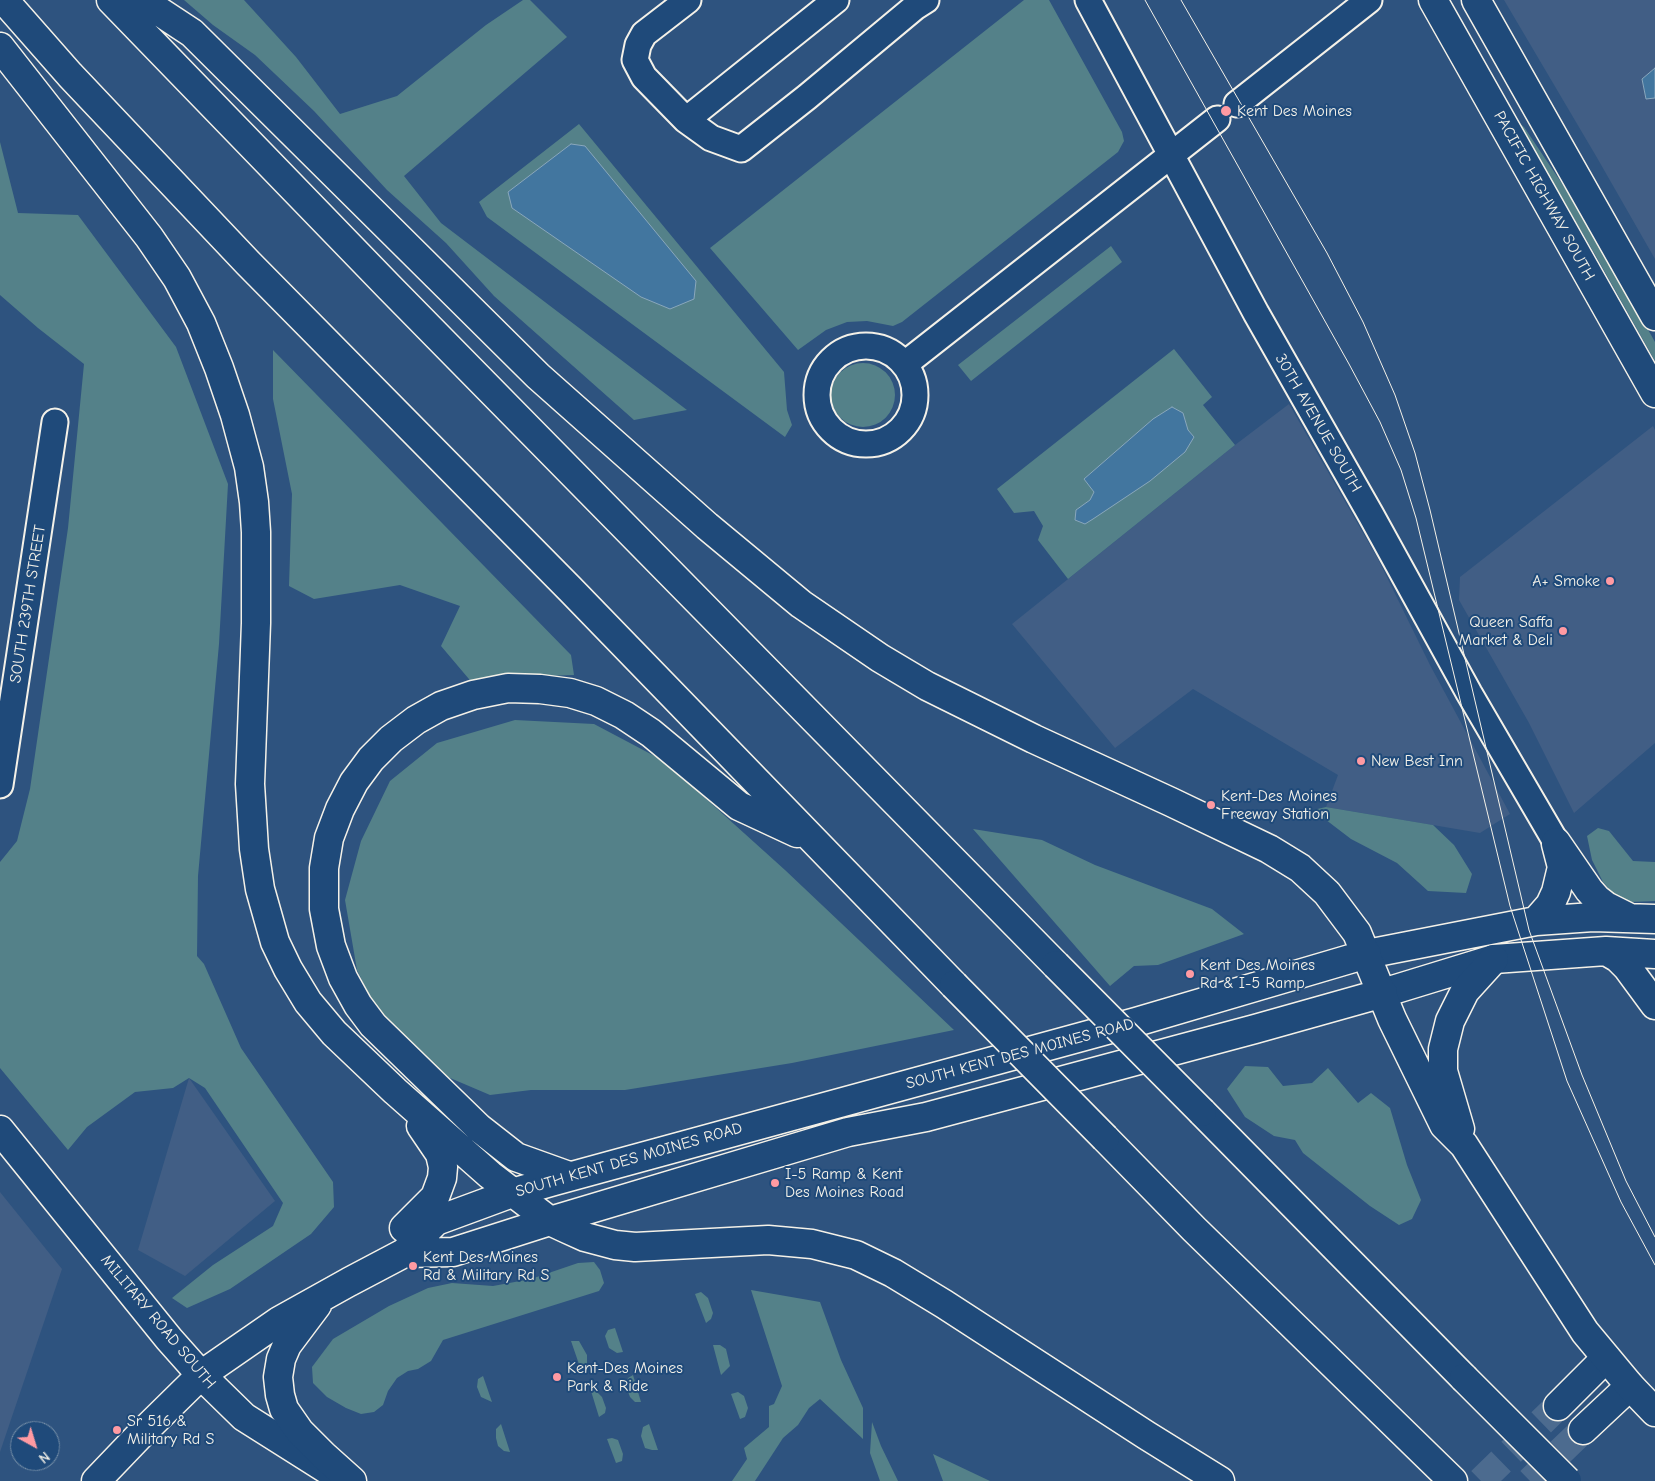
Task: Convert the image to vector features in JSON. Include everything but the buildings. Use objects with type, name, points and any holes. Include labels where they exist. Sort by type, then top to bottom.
[{"type":"main road","points":[[4,0],[70,75],[248,263],[570,589],[812,840],[1194,1229],[1453,1481]]},
{"type":"main road","points":[[111,0],[404,302],[1567,1481]]},
{"type":"main road","points":[[142,0],[192,33],[538,376],[707,526],[801,604],[880,658],[927,686],[1026,735],[1260,845],[1300,868],[1327,893],[1357,933],[1406,1049],[1444,1125],[1464,1145],[1585,1332],[1630,1386],[1655,1412]]},
{"type":"main road","name":"PACIFIC HIGHWAY SOUTH","points":[[1433,0],[1655,392]]},
{"type":"main road","points":[[1476,0],[1655,316]]},
{"type":"main road","points":[[0,47],[149,237],[181,286],[200,323],[219,368],[237,423],[254,502],[256,532],[256,623],[250,784],[254,849],[260,889],[275,942],[288,969],[308,1002],[334,1033],[395,1091],[512,1193],[550,1221],[584,1237],[635,1247],[768,1240],[812,1244],[856,1255],[893,1273],[944,1304],[1220,1481]]},
{"type":"main road","points":[[569,1176],[516,1157],[479,1128],[373,1025],[343,978],[331,946],[324,909],[324,868],[329,838],[340,809],[354,782],[371,759],[391,739],[416,720],[441,706],[473,695],[508,688],[540,689],[570,693],[596,701],[624,715],[651,733],[739,806],[812,840]]},
{"type":"main road","points":[[1556,842],[1597,899],[1606,906],[1642,918]]},
{"type":"main road","points":[[1536,920],[1550,905],[1556,892],[1562,867],[1556,842]]},
{"type":"main road","name":"SOUTH KENT DES MOINES ROAD","points":[[96,1481],[201,1376],[279,1321],[404,1253],[436,1221],[512,1193],[1127,1024],[1367,954],[1536,920],[1592,917],[1642,918]]},
{"type":"main road","points":[[1606,951],[1628,967],[1655,1005]]},
{"type":"main road","name":"SOUTH KENT DES MOINES ROAD","points":[[404,1253],[453,1252],[848,1132],[926,1117],[1254,1029],[1383,993],[1494,959],[1606,951],[1655,954]]},
{"type":"main road","points":[[1464,1145],[1443,1071],[1443,1049],[1450,1021],[1464,991],[1494,959]]},
{"type":"main road","points":[[366,1273],[386,1244],[414,1220],[435,1197],[442,1178],[443,1167],[440,1154],[395,1091]]},
{"type":"main road","name":"MILITARY ROAD SOUTH","points":[[0,1130],[201,1376],[244,1417],[345,1481]]},
{"type":"main road","points":[[324,1296],[287,1345],[281,1359],[278,1377],[280,1395],[284,1408],[300,1432],[323,1456],[352,1481]]},
{"type":"main road","points":[[1558,1406],[1606,1358]]},
{"type":"main road","points":[[1583,1430],[1630,1386]]},
{"type":"street","points":[[688,0],[644,34],[638,45],[635,60],[644,77],[686,120],[711,138],[741,149],[926,0]]},
{"type":"street","points":[[686,120],[836,0]]},
{"type":"street","name":"30TH AVENUE SOUTH","points":[[1088,0],[1260,321],[1455,664],[1469,693],[1556,842]]},
{"type":"street","points":[[1237,104],[1369,0]]},
{"type":"street","points":[[905,364],[1217,120]]},
{"type":"street","name":"SOUTH 239TH STREET","points":[[0,785],[56,422]]},
{"type":"shaded area","points":[[1504,0],[1655,0],[1655,259],[1596,156]]},
{"type":"shaded area","points":[[1655,68],[1655,98],[1646,99],[1642,79]]},
{"type":"shaded area","points":[[571,144],[585,146],[696,281],[694,299],[670,309],[641,297],[512,208],[508,192]]},
{"type":"shaded area","points":[[1289,404],[1378,559],[1430,665],[1510,814],[1480,833],[1326,807],[1338,775],[1193,689],[1115,748],[1012,624]]},
{"type":"shaded area","points":[[1172,407],[1183,413],[1188,430],[1194,437],[1185,452],[1150,481],[1085,524],[1075,520],[1076,510],[1090,500],[1094,492],[1084,479],[1153,419]]},
{"type":"shaded area","points":[[1653,426],[1655,430],[1655,743],[1574,813],[1529,723],[1459,600],[1460,577]]},
{"type":"shaded area","points":[[189,1078],[275,1201],[185,1276],[138,1250]]},
{"type":"shaded area","points":[[0,1192],[62,1269],[0,1452]]},
{"type":"green space","points":[[184,0],[244,0],[296,57],[340,114],[397,96],[486,25],[523,0],[530,0],[567,37],[404,176],[441,223],[687,410],[634,420],[494,296],[446,243],[387,190],[314,111],[255,55],[213,25]]},
{"type":"green space","points":[[1024,0],[1049,0],[1122,132],[1124,141],[1118,152],[902,322],[893,326],[867,321],[847,322],[826,330],[798,350],[710,248]]},
{"type":"green space","points":[[1518,122],[1524,127],[1573,200],[1637,310],[1655,342],[1655,361],[1597,258]]},
{"type":"green space","points":[[579,124],[784,372],[787,410],[792,425],[785,437],[487,217],[479,202]]},
{"type":"green space","points":[[0,142],[18,213],[78,215],[176,347],[228,484],[219,644],[198,876],[197,956],[204,964],[241,1048],[333,1182],[334,1207],[311,1234],[230,1289],[187,1308],[172,1298],[213,1265],[273,1226],[283,1203],[205,1088],[189,1078],[173,1088],[135,1092],[87,1127],[68,1150],[0,1068],[0,862],[17,841],[30,789],[68,528],[84,364],[0,295]]},
{"type":"green space","points":[[1111,246],[1122,262],[971,381],[958,365]]},
{"type":"green space","points":[[1174,349],[1212,397],[1203,405],[1235,445],[1068,579],[1038,540],[1043,526],[1034,511],[1014,513],[997,489]]},
{"type":"green space","points":[[273,350],[571,655],[574,675],[543,676],[474,685],[441,646],[460,606],[400,585],[314,599],[289,586],[292,494],[273,399]]},
{"type":"green space","points":[[863,363],[881,369],[889,377],[895,395],[889,413],[881,421],[863,427],[845,421],[837,413],[831,395],[837,377],[845,369]]},
{"type":"green space","points":[[515,720],[594,724],[664,761],[785,870],[954,1030],[792,1063],[625,1090],[531,1090],[490,1095],[429,1069],[385,1027],[357,970],[345,900],[361,841],[390,781],[437,743]]},
{"type":"green space","points":[[1326,807],[1433,825],[1454,845],[1472,874],[1466,893],[1428,891],[1397,863],[1351,839],[1313,810]]},
{"type":"green space","points":[[1598,828],[1609,831],[1633,861],[1655,862],[1655,901],[1630,902],[1616,897],[1603,882],[1592,860],[1587,836]]},
{"type":"green space","points":[[973,829],[1042,840],[1095,865],[1212,909],[1244,934],[1158,965],[1134,966],[1110,986]]},
{"type":"green space","points":[[1245,1066],[1268,1067],[1283,1086],[1312,1083],[1328,1068],[1358,1103],[1371,1093],[1390,1108],[1407,1165],[1421,1200],[1412,1219],[1399,1225],[1370,1206],[1303,1153],[1295,1140],[1274,1136],[1245,1117],[1227,1089]]},
{"type":"green space","points":[[594,1262],[600,1270],[604,1283],[599,1291],[443,1340],[431,1361],[397,1378],[388,1391],[383,1405],[374,1412],[361,1414],[346,1408],[327,1397],[313,1383],[312,1367],[333,1339],[389,1306],[428,1288],[452,1283],[493,1286],[531,1279],[578,1263]]},
{"type":"green space","points":[[751,1290],[820,1302],[841,1360],[863,1408],[863,1439],[820,1399],[809,1408],[798,1425],[783,1438],[755,1481],[732,1481],[747,1459],[744,1448],[769,1427],[769,1406],[774,1404],[782,1386]]},
{"type":"green space","points":[[701,1292],[708,1298],[713,1313],[711,1319],[706,1323],[695,1294]]},
{"type":"green space","points":[[615,1328],[623,1352],[617,1353],[609,1348],[605,1336],[608,1330]]},
{"type":"green space","points":[[571,1341],[579,1341],[587,1355],[587,1367],[581,1370]]},
{"type":"green space","points":[[713,1345],[720,1345],[726,1349],[730,1366],[721,1375]]},
{"type":"green space","points":[[633,1375],[641,1402],[635,1402],[630,1397],[626,1386],[628,1378]]},
{"type":"green space","points":[[483,1376],[492,1402],[481,1397],[477,1387],[478,1379]]},
{"type":"green space","points":[[591,1391],[596,1391],[602,1397],[606,1408],[605,1413],[599,1417]]},
{"type":"green space","points":[[738,1392],[744,1396],[748,1408],[745,1417],[740,1419],[731,1394]]},
{"type":"green space","points":[[872,1422],[898,1481],[880,1481],[870,1453]]},
{"type":"green space","points":[[501,1424],[510,1452],[504,1451],[498,1446],[496,1429]]},
{"type":"green space","points":[[649,1424],[658,1450],[645,1448],[641,1436],[643,1427]]},
{"type":"green space","points":[[607,1439],[618,1440],[623,1454],[622,1461],[616,1463]]},
{"type":"green space","points":[[933,1454],[990,1481],[943,1481]]},
{"type":"tunnel","points":[[1481,1481],[1558,1406]]},
{"type":"tunnel","points":[[1530,1481],[1583,1430]]},
{"type":"tram line","points":[[1145,0],[1349,364],[1380,422],[1401,470],[1416,518],[1510,906],[1567,1081],[1621,1202],[1655,1265]]},
{"type":"tram line","points":[[1181,0],[1327,253],[1363,322],[1395,395],[1415,453],[1430,510],[1529,930],[1582,1075],[1626,1181],[1655,1237]]},
{"type":"place","name":"Kent Des Moines","points":[[1226,111]]},
{"type":"place","name":"A+ Smoke","points":[[1610,581]]},
{"type":"place","name":"Queen Saffa Market & Deli","points":[[1563,631]]},
{"type":"place","name":"New Best Inn","points":[[1361,761]]},
{"type":"place","name":"Kent-Des Moines Freeway Station","points":[[1211,805]]},
{"type":"place","name":"Kent Des Moines Rd & I-5 Ramp","points":[[1190,974]]},
{"type":"place","name":"I-5 Ramp & Kent Des Moines Road","points":[[775,1183]]},
{"type":"place","name":"Kent Des Moines Rd & Military Rd S","points":[[413,1266]]},
{"type":"place","name":"Kent-Des Moines Park & Ride","points":[[557,1377]]},
{"type":"place","name":"Sr 516 & Military Rd S","points":[[117,1430]]}]
